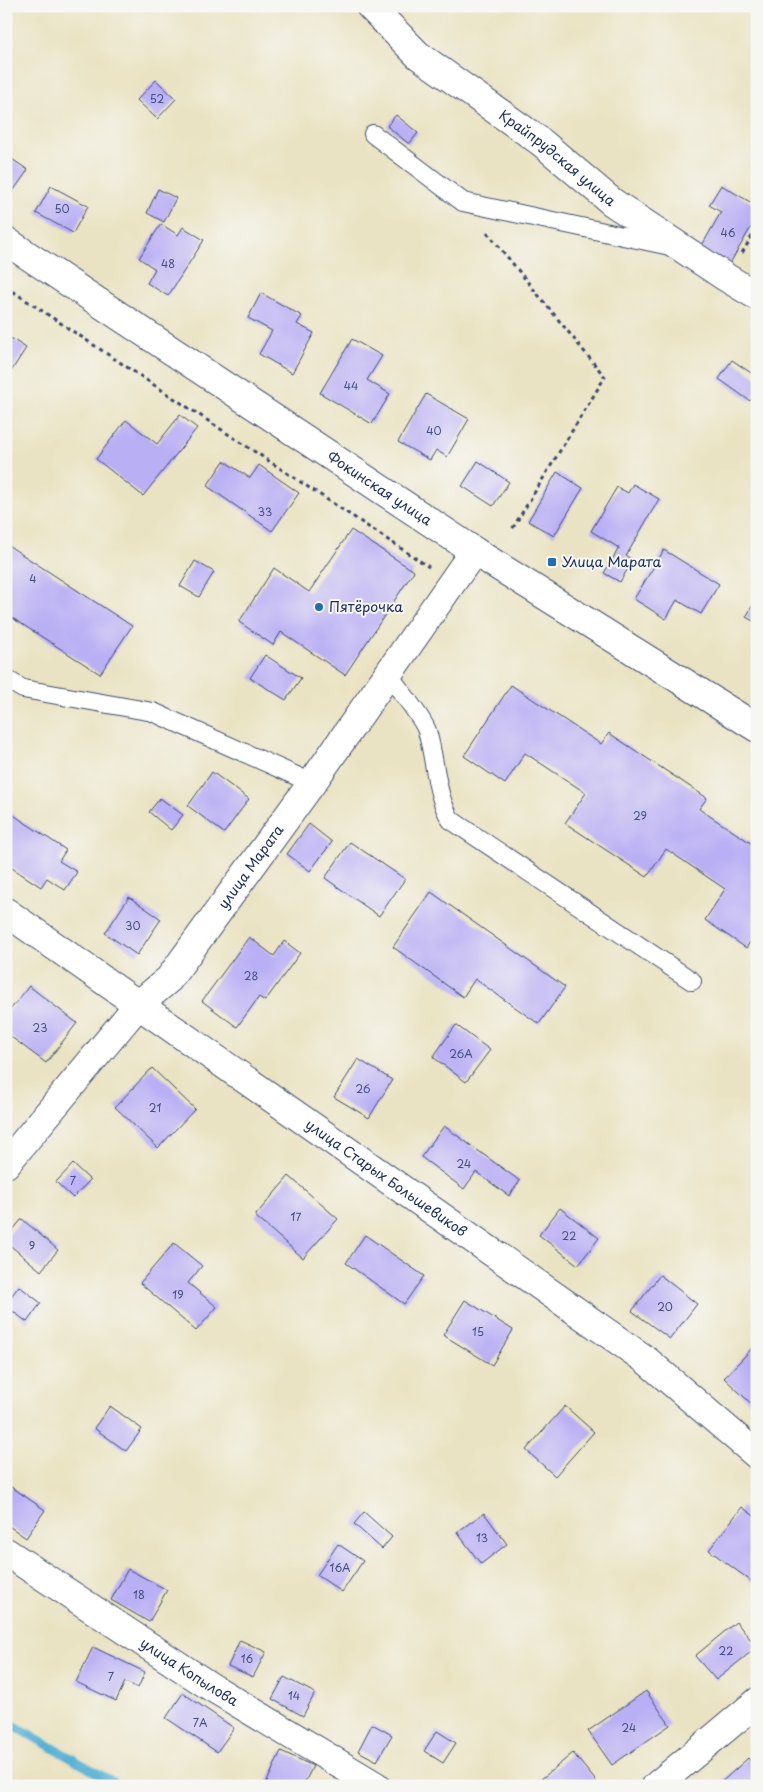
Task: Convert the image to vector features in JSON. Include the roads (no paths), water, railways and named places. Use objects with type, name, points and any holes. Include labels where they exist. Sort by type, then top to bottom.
[{"type":"street","name":"Крайпрудская улица","points":[[370,6],[418,55],[541,142],[612,202],[757,296]]},
{"type":"street","name":"Фокинская улица","points":[[6,241],[474,551],[757,728]]},
{"type":"street","name":"улица Марата","points":[[6,1164],[138,1005],[169,979],[312,783],[474,551]]},
{"type":"street","name":"улица Старых Большевиков","points":[[6,912],[646,1360],[757,1455]]},
{"type":"street","name":"улица Копылова","points":[[6,1552],[208,1685],[376,1786]]},
{"type":"street","points":[[656,1786],[757,1702]]},
{"type":"lane","points":[[373,134],[463,202],[682,249]]},
{"type":"lane","points":[[388,674],[427,729],[441,798],[451,820],[692,981]]},
{"type":"lane","points":[[6,679],[23,689],[153,712],[312,783]]},
{"type":"waterway","points":[[6,1721],[120,1786]]},
{"type":"place","name":"Улица Марата","points":[[552,562]]},
{"type":"place","name":"Пятёрочка","points":[[319,607]]}]
